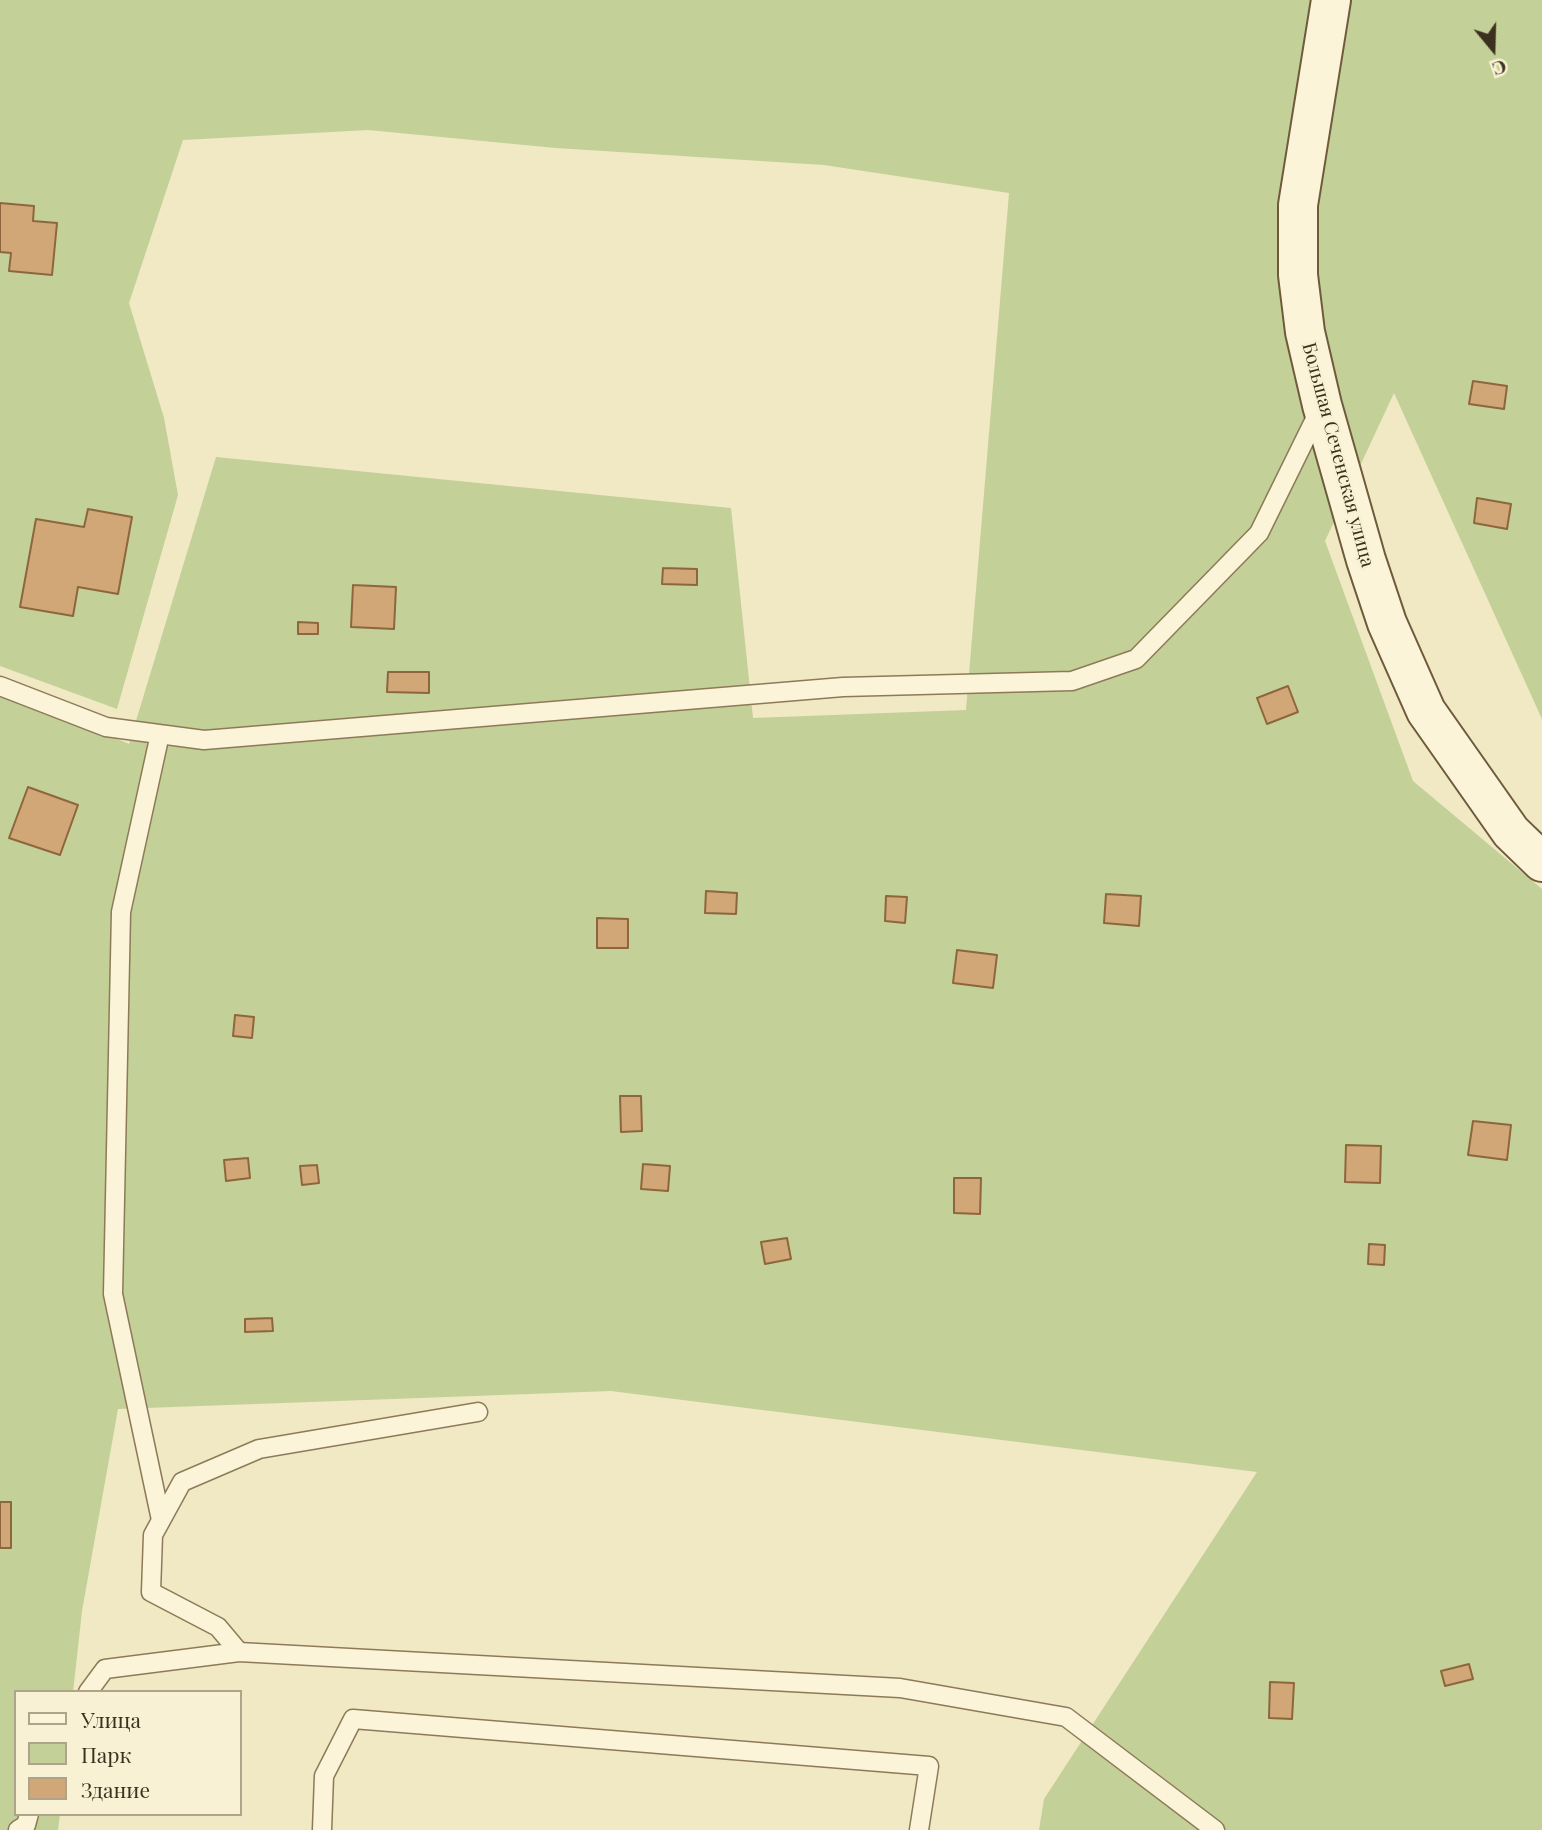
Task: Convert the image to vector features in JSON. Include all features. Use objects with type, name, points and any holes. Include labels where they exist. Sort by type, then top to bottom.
[{"type":"street","name":"Большая Сеченская улица","points":[[1331,0],[1298,205],[1298,275],[1303,321],[1322,405],[1370,573],[1387,623],[1426,711],[1511,832],[1542,862]]},
{"type":"lane","points":[[0,686],[106,727],[204,740],[843,687],[1072,681],[1136,659],[1259,533],[1322,405]]},
{"type":"lane","points":[[160,734],[121,912],[113,1294],[162,1520]]},
{"type":"lane","points":[[239,1652],[218,1627],[151,1592],[153,1535],[182,1482],[259,1449],[478,1412]]},
{"type":"lane","points":[[89,1690],[105,1669],[239,1652],[900,1688],[1066,1717],[1215,1830]]},
{"type":"lane","points":[[322,1830],[324,1776],[353,1718],[929,1766],[919,1830]]},
{"type":"lane","points":[[18,1830],[26,1825],[28,1816]]},
{"type":"green space","points":[[0,0],[1542,0],[1542,719],[1394,393],[1325,541],[1413,781],[1542,889],[1542,1830],[1039,1830],[1044,1799],[1257,1472],[611,1391],[118,1409],[82,1611],[73,1690],[14,1690],[14,1816],[60,1816],[58,1830],[0,1830],[0,688],[129,744],[216,457],[731,508],[753,718],[966,710],[1009,193],[824,165],[556,148],[368,130],[183,140],[129,303],[164,418],[178,495],[117,709],[0,666]]},
{"type":"building","points":[[0,203],[34,206],[33,221],[57,223],[52,275],[9,271],[11,253],[0,252]]},
{"type":"building","points":[[1473,381],[1507,386],[1504,409],[1469,404]]},
{"type":"building","points":[[1477,498],[1511,504],[1507,529],[1474,523]]},
{"type":"building","points":[[88,509],[132,517],[118,594],[78,587],[73,616],[20,607],[36,519],[84,527]]},
{"type":"building","points":[[663,568],[697,569],[697,585],[662,584]]},
{"type":"building","points":[[353,585],[396,587],[394,629],[351,627]]},
{"type":"building","points":[[298,622],[318,623],[318,634],[298,634]]},
{"type":"building","points":[[388,672],[429,672],[429,693],[387,692]]},
{"type":"building","points":[[1288,686],[1298,712],[1267,724],[1257,698]]},
{"type":"building","points":[[28,787],[78,805],[60,855],[9,838]]},
{"type":"building","points":[[706,891],[737,893],[736,914],[705,913]]},
{"type":"building","points":[[1106,894],[1141,896],[1139,926],[1104,923]]},
{"type":"building","points":[[886,896],[907,897],[905,923],[885,921]]},
{"type":"building","points":[[597,918],[628,919],[628,948],[597,948]]},
{"type":"building","points":[[957,950],[997,955],[993,988],[953,983]]},
{"type":"building","points":[[235,1015],[254,1017],[252,1038],[233,1036]]},
{"type":"building","points":[[620,1096],[641,1096],[642,1131],[621,1132]]},
{"type":"building","points":[[1473,1121],[1511,1125],[1507,1160],[1468,1155]]},
{"type":"building","points":[[1346,1145],[1381,1146],[1380,1183],[1345,1182]]},
{"type":"building","points":[[248,1158],[250,1178],[226,1181],[224,1160]]},
{"type":"building","points":[[643,1164],[670,1166],[668,1191],[641,1189]]},
{"type":"building","points":[[317,1165],[319,1183],[302,1185],[300,1166]]},
{"type":"building","points":[[954,1178],[981,1178],[980,1214],[954,1213]]},
{"type":"building","points":[[787,1238],[791,1259],[765,1264],[761,1242]]},
{"type":"building","points":[[1369,1244],[1385,1245],[1384,1265],[1368,1264]]},
{"type":"building","points":[[272,1318],[273,1331],[245,1332],[245,1319]]},
{"type":"building","points":[[0,1502],[11,1502],[11,1548],[0,1548]]},
{"type":"building","points":[[1469,1664],[1473,1679],[1445,1686],[1441,1671]]},
{"type":"building","points":[[1270,1682],[1294,1683],[1292,1719],[1269,1718]]}]
